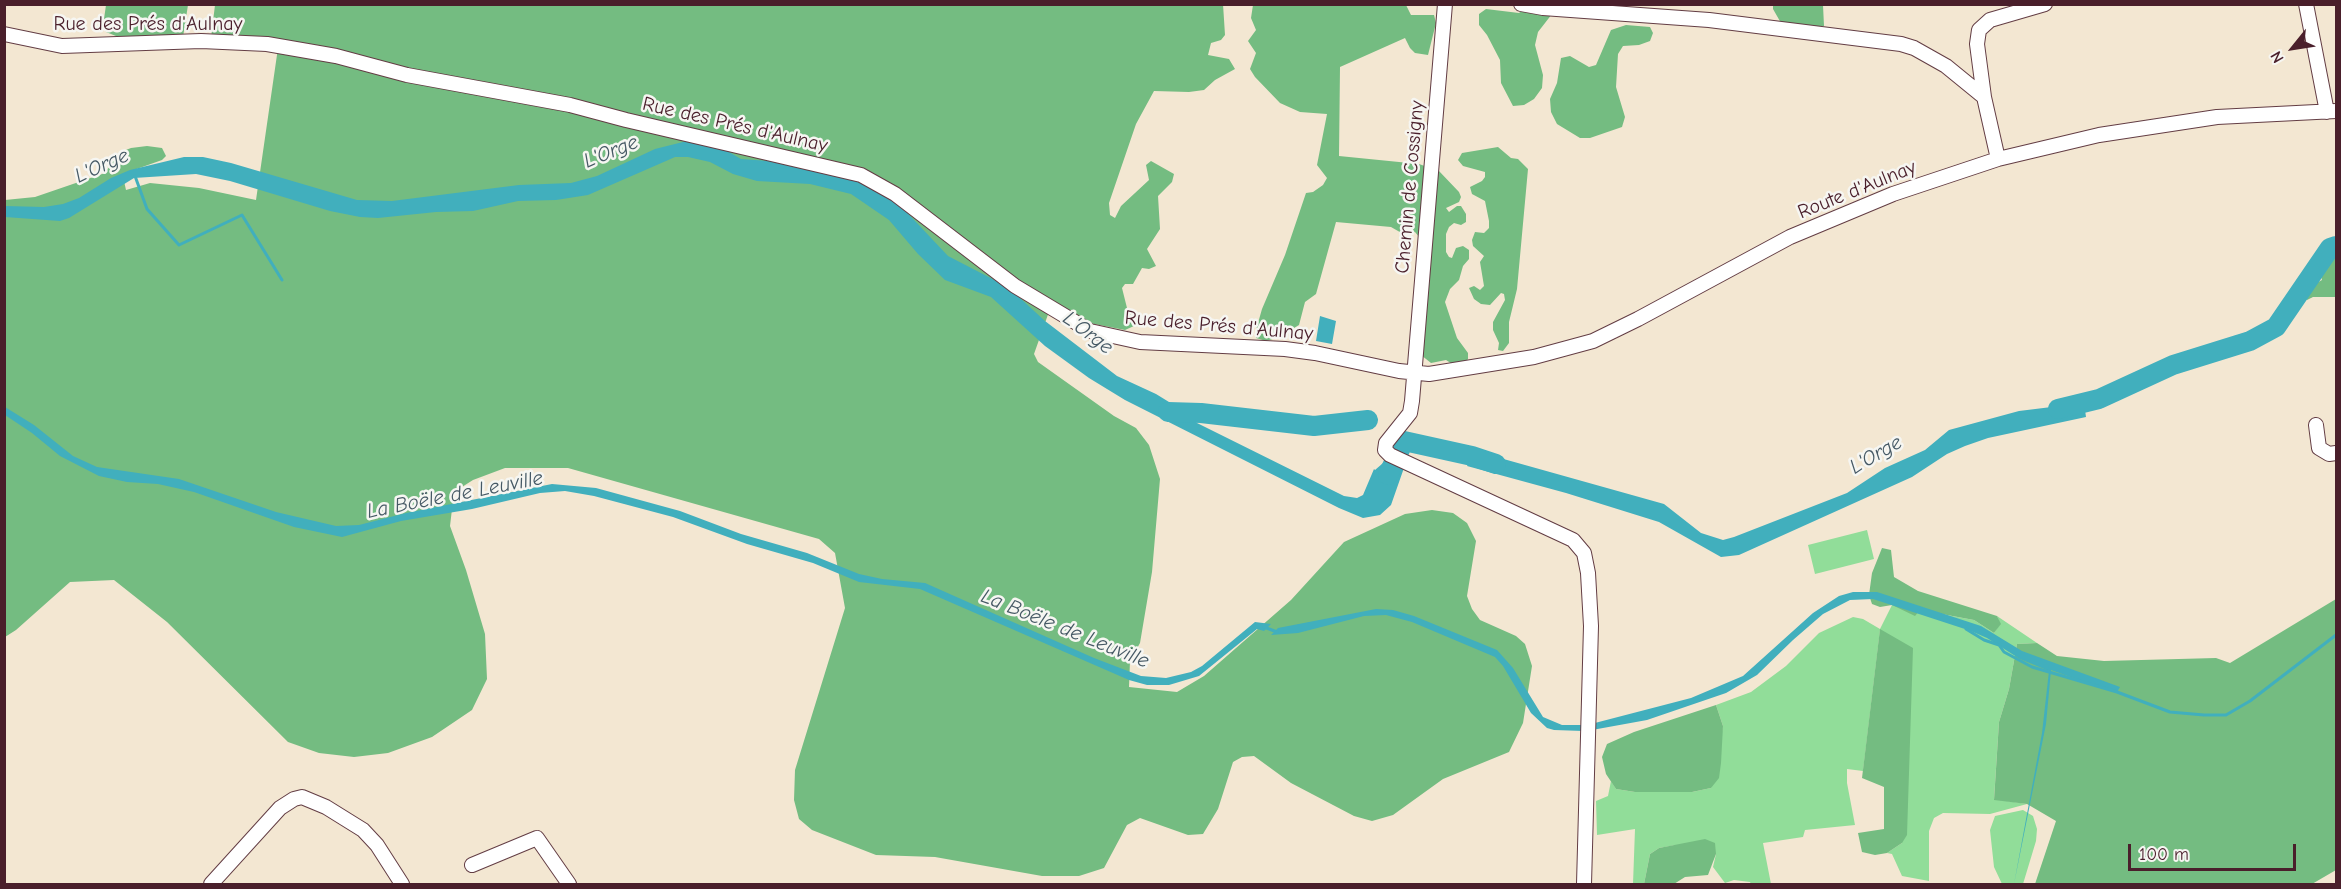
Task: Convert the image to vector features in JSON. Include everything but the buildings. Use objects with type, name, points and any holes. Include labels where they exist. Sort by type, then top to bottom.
[{"type":"street","name":"Chemin de Cossigny","points":[[1445,4],[1410,413],[1398,429],[1388,449],[1407,463],[1573,540],[1584,553],[1590,605],[1589,736],[1584,885]]},
{"type":"street","points":[[1521,4],[1543,8],[1709,20],[1901,44],[1930,56],[1965,80],[1984,97]]},
{"type":"street","points":[[1998,159],[1984,97],[1977,44],[1979,30],[1990,20],[2045,4]]},
{"type":"street","points":[[2306,4],[2332,112]]},
{"type":"street","name":"Rue des Prés d'Aulnay","points":[[4,34],[62,46],[201,41],[267,44],[303,49],[394,72],[570,105],[850,172],[861,175],[895,194],[1015,286],[1090,331],[1140,342],[1285,349],[1413,372]]},
{"type":"street","name":"Route d'Aulnay","points":[[1413,372],[1430,374],[1534,357],[1593,341],[1791,237],[1893,194],[1998,159],[2099,135],[2206,118],[2332,112]]},
{"type":"street","points":[[2316,425],[2319,448],[2330,454],[2337,453]]},
{"type":"street","points":[[211,885],[280,807],[302,797],[326,807],[363,830],[377,845],[402,885]]},
{"type":"street","points":[[472,865],[537,838],[569,885]]},
{"type":"green space","points":[[1223,4],[1225,35],[1221,40],[1211,43],[1208,55],[1229,59],[1235,69],[1215,80],[1204,90],[1154,91],[1136,124],[1109,203],[1110,215],[1115,218],[1121,206],[1149,180],[1146,165],[1151,161],[1174,174],[1172,182],[1158,196],[1160,229],[1147,249],[1156,266],[1149,269],[1142,268],[1133,284],[1125,284],[1122,288],[1134,326],[1125,330],[1089,323],[1051,306],[1034,354],[1038,362],[1114,416],[1136,428],[1149,445],[1160,479],[1152,572],[1140,643],[1130,661],[1129,687],[1177,692],[1204,676],[1291,600],[1344,542],[1405,514],[1432,510],[1453,513],[1467,523],[1476,541],[1467,596],[1472,609],[1480,620],[1516,636],[1525,644],[1532,666],[1523,723],[1509,752],[1443,779],[1393,815],[1372,821],[1354,816],[1291,783],[1254,756],[1242,757],[1233,762],[1218,809],[1203,834],[1188,835],[1140,818],[1127,825],[1104,868],[1079,876],[1042,876],[935,857],[876,855],[812,830],[799,819],[794,800],[795,770],[845,608],[835,553],[819,539],[568,468],[505,468],[473,480],[454,492],[450,526],[485,634],[487,679],[472,710],[432,737],[388,753],[354,757],[319,753],[288,742],[167,622],[114,580],[70,582],[5,637],[5,200],[35,197],[105,173],[118,153],[131,148],[147,146],[162,148],[166,156],[162,160],[131,171],[124,181],[126,190],[150,183],[199,188],[256,200],[279,41],[211,38],[215,5]]},
{"type":"green space","points":[[106,5],[188,5],[183,37],[126,40],[106,32],[103,26]]},
{"type":"green space","points":[[1253,5],[1406,5],[1411,15],[1434,15],[1436,23],[1428,55],[1415,53],[1405,38],[1340,67],[1339,156],[1419,164],[1439,171],[1459,192],[1461,197],[1459,202],[1446,208],[1449,212],[1461,206],[1466,214],[1466,222],[1461,225],[1454,223],[1449,227],[1446,234],[1446,252],[1452,258],[1456,248],[1463,246],[1469,250],[1469,259],[1463,266],[1459,280],[1450,289],[1445,302],[1457,338],[1468,353],[1468,359],[1463,365],[1457,367],[1446,360],[1431,363],[1421,355],[1419,237],[1415,232],[1405,235],[1391,227],[1336,222],[1316,294],[1305,302],[1299,325],[1294,328],[1280,327],[1276,338],[1266,341],[1256,338],[1262,309],[1285,255],[1306,193],[1313,192],[1323,185],[1327,178],[1317,165],[1327,114],[1300,112],[1280,103],[1255,77],[1250,69],[1256,53],[1248,41],[1256,30],[1251,18]]},
{"type":"green space","points":[[1529,5],[1552,14],[1538,32],[1535,45],[1543,75],[1542,88],[1534,99],[1524,105],[1513,106],[1501,83],[1500,60],[1479,25],[1479,14],[1486,9],[1519,13]]},
{"type":"green space","points":[[1773,5],[1823,5],[1824,26],[1789,27],[1781,23]]},
{"type":"green space","points":[[1626,25],[1650,27],[1653,33],[1650,41],[1639,45],[1623,46],[1618,54],[1616,87],[1625,117],[1622,127],[1590,138],[1580,138],[1557,124],[1551,112],[1550,99],[1557,83],[1561,58],[1570,56],[1589,67],[1596,65],[1611,30]]},
{"type":"green space","points":[[1498,147],[1511,158],[1518,159],[1528,169],[1517,289],[1509,322],[1509,343],[1503,351],[1498,350],[1499,343],[1493,330],[1493,322],[1505,300],[1504,294],[1501,293],[1490,305],[1481,304],[1474,299],[1469,288],[1474,286],[1480,290],[1484,286],[1480,262],[1484,256],[1473,246],[1472,240],[1475,232],[1484,233],[1489,228],[1489,221],[1485,201],[1472,194],[1470,187],[1482,181],[1485,172],[1463,166],[1458,160],[1462,153]]},
{"type":"green space","points":[[2336,237],[2336,297],[2313,297],[2307,300],[2302,295],[2303,290],[2322,280],[2320,273],[2332,255]]},
{"type":"green space","points":[[1867,530],[1874,559],[1815,574],[1808,545]]},
{"type":"green space","points":[[1882,548],[1891,550],[1894,577],[1918,591],[1997,616],[2001,624],[1994,633],[1974,620],[1920,610],[1915,616],[1892,605],[1880,607],[1872,604],[1869,595],[1872,573]]},
{"type":"green space","points":[[2336,599],[2336,870],[2312,884],[2035,884],[2056,821],[2027,804],[1994,800],[1999,722],[2009,689],[2017,644],[2037,643],[2057,656],[2104,661],[2216,658],[2230,663]]},
{"type":"green space","points":[[1892,605],[1974,620],[1994,633],[2000,624],[1997,616],[2037,643],[2017,644],[2009,689],[1999,722],[1994,799],[2027,804],[1990,814],[1943,813],[1934,818],[1929,831],[1929,881],[1902,876],[1892,854],[1887,853],[1902,843],[1880,630],[1863,771],[1847,769],[1847,783],[1855,825],[1805,830],[1803,837],[1763,843],[1771,884],[1751,884],[1734,880],[1725,883],[1713,867],[1716,854],[1676,845],[1659,848],[1650,854],[1644,884],[1633,884],[1635,829],[1597,835],[1596,801],[1608,796],[1611,781],[1616,789],[1635,792],[1692,792],[1711,788],[1723,726],[1716,705],[1751,692],[1786,666],[1819,633],[1853,617],[1863,619],[1880,629]]},
{"type":"green space","points":[[1880,629],[1913,648],[1907,835],[1902,843],[1887,853],[1875,855],[1862,852],[1858,833],[1884,829],[1884,787],[1862,778]]},
{"type":"green space","points":[[1716,705],[1723,726],[1721,763],[1719,778],[1711,788],[1692,792],[1635,792],[1616,789],[1606,774],[1602,757],[1607,744],[1634,732]]},
{"type":"green space","points":[[2023,810],[2033,816],[2037,829],[2036,841],[2023,884],[2002,884],[1994,867],[1990,830],[1995,816]]},
{"type":"green space","points":[[1705,839],[1715,843],[1716,854],[1708,875],[1685,877],[1674,884],[1644,884],[1650,854],[1659,848]]},
{"type":"water","points":[[694,141],[722,148],[741,159],[769,161],[857,179],[899,204],[948,256],[1008,287],[1045,321],[1117,376],[1156,394],[1182,410],[1197,423],[1344,496],[1357,498],[1363,495],[1374,469],[1390,457],[1405,465],[1391,505],[1380,515],[1363,518],[1125,400],[1089,378],[1045,346],[991,297],[945,280],[918,254],[889,220],[851,194],[810,184],[757,181],[733,174],[710,162],[688,157],[675,157],[588,195],[556,200],[518,201],[473,211],[378,218],[360,217],[330,211],[230,181],[196,174],[134,178],[69,218],[60,221],[5,217],[5,206],[44,207],[63,204],[79,198],[111,178],[130,170],[184,157],[203,157],[231,163],[357,200],[392,201],[519,185],[571,183],[597,176],[655,149]]},
{"type":"water","points":[[1320,316],[1336,321],[1332,344],[1316,341]]},
{"type":"water","points":[[2084,403],[2086,417],[1988,438],[1965,446],[1947,454],[1912,477],[1739,555],[1721,557],[1659,522],[1467,466],[1475,451],[1664,504],[1701,533],[1723,540],[1847,493],[1885,468],[1925,450],[1949,430],[2019,411]]},
{"type":"water","points":[[5,407],[34,425],[73,456],[97,467],[179,479],[276,512],[336,526],[359,525],[406,513],[552,484],[596,488],[680,511],[741,534],[807,553],[859,574],[882,579],[925,583],[1094,658],[1141,676],[1166,678],[1191,672],[1202,666],[1255,622],[1271,624],[1264,631],[1257,629],[1199,676],[1169,685],[1147,685],[1129,680],[920,589],[859,582],[813,563],[747,544],[673,517],[594,496],[565,491],[540,493],[472,509],[401,521],[342,537],[294,527],[194,492],[158,484],[127,482],[99,476],[60,456],[5,415]]},
{"type":"water","points":[[1853,592],[1877,592],[1981,626],[2022,651],[2120,687],[2117,692],[2113,692],[2051,670],[2046,724],[2014,884],[2042,733],[2049,671],[2020,659],[1987,638],[1971,631],[1873,599],[1850,600],[1823,614],[1757,675],[1726,693],[1647,720],[1592,730],[1591,724],[1691,698],[1743,676],[1813,613],[1839,596]]},
{"type":"water","points":[[1376,609],[1393,610],[1414,616],[1497,650],[1513,668],[1543,717],[1562,725],[1583,725],[1583,731],[1547,728],[1531,713],[1503,666],[1495,657],[1412,622],[1386,615],[1364,616],[1298,633],[1271,635],[1278,628]]},
{"type":"waterway","points":[[135,176],[147,209],[179,245],[242,215],[282,280]]},
{"type":"waterway","name":"L'Orge","points":[[2058,409],[2099,399],[2173,365],[2250,341],[2276,327],[2330,248],[2336,246]]},
{"type":"waterway","name":"L'Orge","points":[[1168,412],[1201,413],[1314,426],[1368,420]]},
{"type":"waterway","name":"L'Orge","points":[[1388,475],[1404,441],[1472,456],[1496,464]]},
{"type":"waterway","name":"La Boële de Leuville","points":[[1264,627],[1277,632]]},
{"type":"waterway","name":"La Boële de Leuville","points":[[1966,629],[1984,640],[1999,645],[2004,652],[2032,667],[2117,692],[2170,712],[2204,715],[2226,715],[2250,701],[2336,635]]}]
